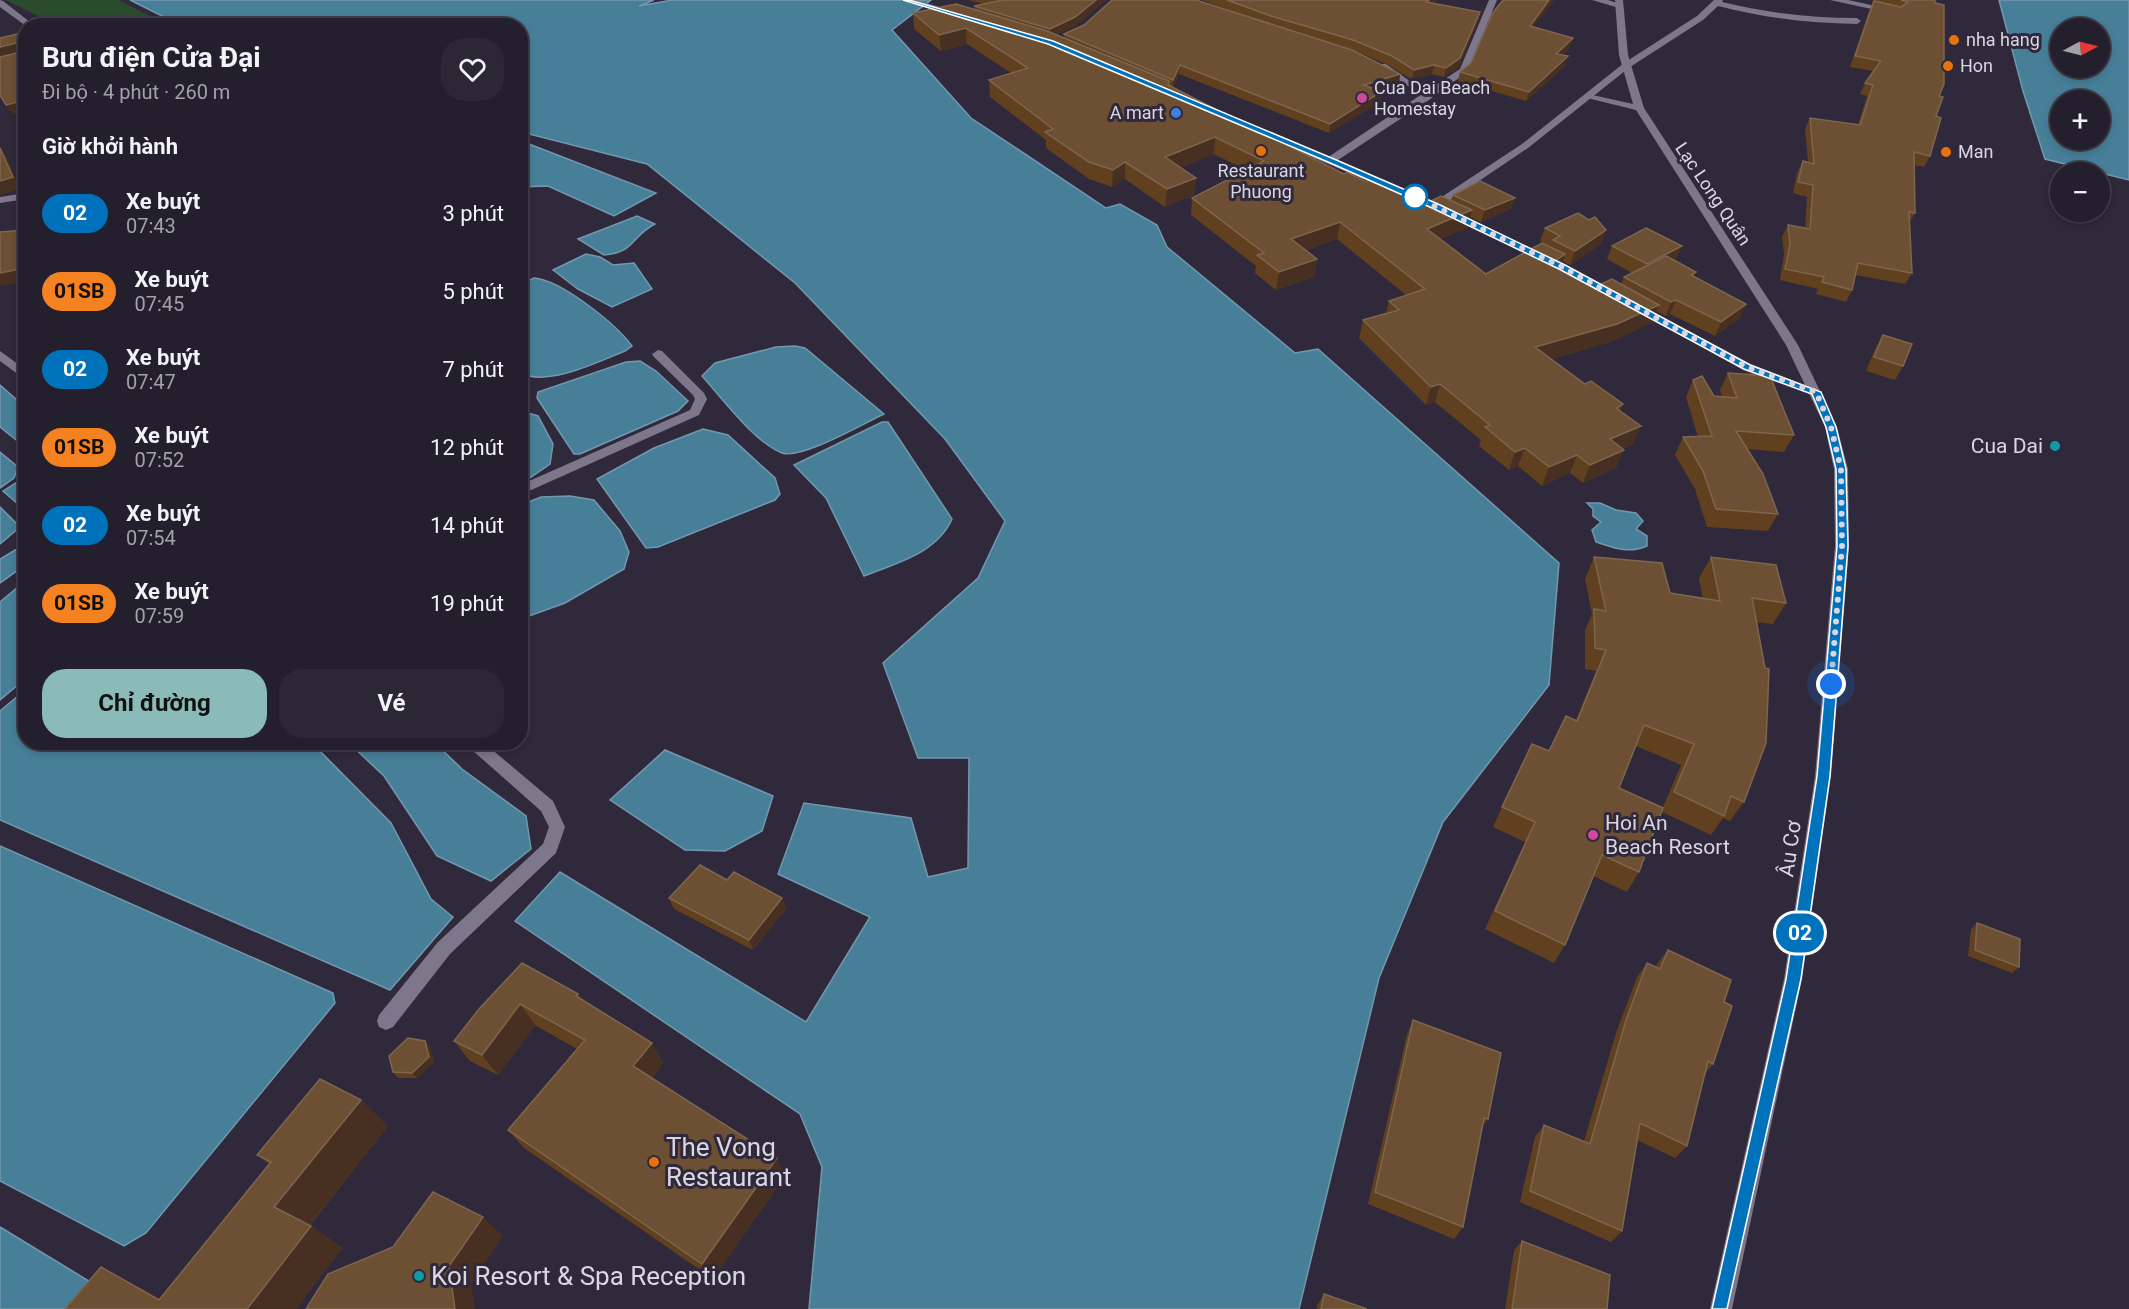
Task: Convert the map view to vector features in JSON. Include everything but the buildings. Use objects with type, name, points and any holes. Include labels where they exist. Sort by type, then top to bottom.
[{"type":"street","points":[[906,0],[963,15]]},
{"type":"street","points":[[1331,160],[1426,98],[1464,70],[1493,0]]},
{"type":"street","points":[[1596,0],[1619,3]]},
{"type":"street","points":[[1834,0],[1897,12]]},
{"type":"street","points":[[1435,206],[1525,146],[1627,65],[1672,38],[1717,2],[1748,11],[1795,18],[1857,21]]},
{"type":"street","points":[[0,3],[20,18]]},
{"type":"street","name":"Lạc Long Quân","points":[[1619,3],[1631,88],[1640,108],[1675,167],[1770,309],[1816,392]]},
{"type":"street","points":[[1375,62],[1411,84],[1426,98]]},
{"type":"street","points":[[1588,97],[1640,108]]},
{"type":"street","points":[[1232,119],[1435,206],[1551,262]]},
{"type":"street","points":[[0,200],[18,197]]},
{"type":"street","points":[[1629,302],[1747,367],[1816,392]]},
{"type":"street","points":[[528,487],[695,412],[701,399],[698,393],[658,354]]},
{"type":"street","points":[[0,355],[18,369]]},
{"type":"street","name":"Âu Cơ","points":[[1721,1309],[1793,979],[1823,776],[1842,546],[1841,469],[1831,427],[1816,392]]},
{"type":"street","points":[[386,1021],[444,948],[550,848],[557,827],[547,806],[480,750]]},
{"type":"green space","points":[[6,0],[119,0],[154,18],[42,18]]},
{"type":"water","points":[[130,0],[654,0],[639,6],[672,0],[931,0],[892,30],[971,118],[1106,208],[1120,204],[1157,225],[1167,247],[1295,353],[1318,349],[1559,563],[1549,685],[1443,822],[1379,978],[1299,1309],[809,1309],[822,1167],[800,1114],[515,921],[560,872],[806,1022],[870,917],[778,874],[804,803],[911,818],[928,877],[968,868],[969,758],[918,758],[883,663],[978,578],[1005,521],[945,439],[795,283],[647,164],[528,134],[528,18],[166,18]]},
{"type":"water","points":[[1999,0],[2129,0],[2129,180],[2110,175],[2110,162],[2057,162],[2045,159],[2023,91]]},
{"type":"water","points":[[528,144],[656,193],[614,216],[548,186],[528,187]]},
{"type":"water","points":[[637,216],[655,224],[622,251],[604,255],[578,239]]},
{"type":"water","points":[[586,254],[600,257],[613,265],[634,263],[652,289],[612,307],[578,289],[553,270]]},
{"type":"water","points":[[534,278],[545,281],[573,295],[614,326],[632,346],[625,351],[573,371],[544,377],[528,376],[528,281]]},
{"type":"water","points":[[776,347],[805,348],[884,414],[817,446],[791,454],[782,453],[750,430],[702,376],[715,363]]},
{"type":"water","points":[[640,361],[656,371],[688,401],[678,411],[580,454],[574,454],[537,398],[538,392],[626,362]]},
{"type":"water","points":[[0,385],[18,401],[18,441],[0,427]]},
{"type":"water","points":[[528,413],[538,416],[553,444],[550,464],[528,479]]},
{"type":"water","points":[[882,422],[888,422],[952,519],[945,531],[926,549],[864,576],[826,498],[794,465]]},
{"type":"water","points":[[703,429],[728,435],[775,478],[780,494],[775,500],[658,547],[646,548],[597,479],[654,448]]},
{"type":"water","points":[[0,452],[18,467],[14,478],[0,488]]},
{"type":"water","points":[[18,481],[18,504],[3,491]]},
{"type":"water","points":[[570,496],[594,500],[620,531],[629,552],[624,569],[565,603],[528,616],[528,502],[541,497]]},
{"type":"water","points":[[1587,503],[1600,503],[1616,510],[1636,513],[1643,521],[1636,529],[1647,536],[1647,546],[1628,550],[1596,542],[1592,530],[1601,522],[1593,516],[1593,509]]},
{"type":"water","points":[[0,507],[18,525],[18,529],[0,544]]},
{"type":"water","points":[[18,548],[18,570],[0,583],[0,559]]},
{"type":"water","points":[[18,587],[18,685],[0,700],[0,602]]},
{"type":"water","points":[[18,696],[18,750],[319,750],[391,823],[431,899],[453,917],[390,990],[0,820],[0,711]]},
{"type":"water","points":[[356,750],[442,750],[462,769],[526,816],[531,849],[491,881],[437,856],[384,776]]},
{"type":"water","points":[[665,750],[773,796],[762,831],[725,851],[685,850],[610,800]]},
{"type":"water","points":[[0,846],[333,993],[335,1003],[146,1233],[124,1246],[0,1181]]},
{"type":"water","points":[[0,1227],[97,1286],[101,1309],[0,1309]]},
{"type":"bus line","name":"02","points":[[907,0],[1051,43],[1331,160],[1435,206],[1562,267],[1747,367],[1816,392],[1831,427],[1841,469],[1842,546],[1823,776],[1793,979],[1721,1309]]},
{"type":"place","name":"nha hang","points":[[1954,40]]},
{"type":"place","name":"Hon","points":[[1948,66]]},
{"type":"place","name":"Cua Dai Beach Homestay","points":[[1362,98]]},
{"type":"place","name":"A mart","points":[[1176,113]]},
{"type":"place","name":"Restaurant Phuong","points":[[1261,151]]},
{"type":"place","name":"Man","points":[[1946,152]]},
{"type":"place","name":"Cua Dai","points":[[2055,446]]},
{"type":"place","name":"Hoi An Beach Resort","points":[[1593,835]]},
{"type":"place","name":"The Vong Restaurant","points":[[654,1162]]},
{"type":"place","name":"Koi Resort & Spa Reception","points":[[419,1276]]},
{"type":"route","points":[[1415,197],[1562,267],[1747,367],[1816,392],[1831,427],[1841,469],[1842,546],[1831,684]]}]
